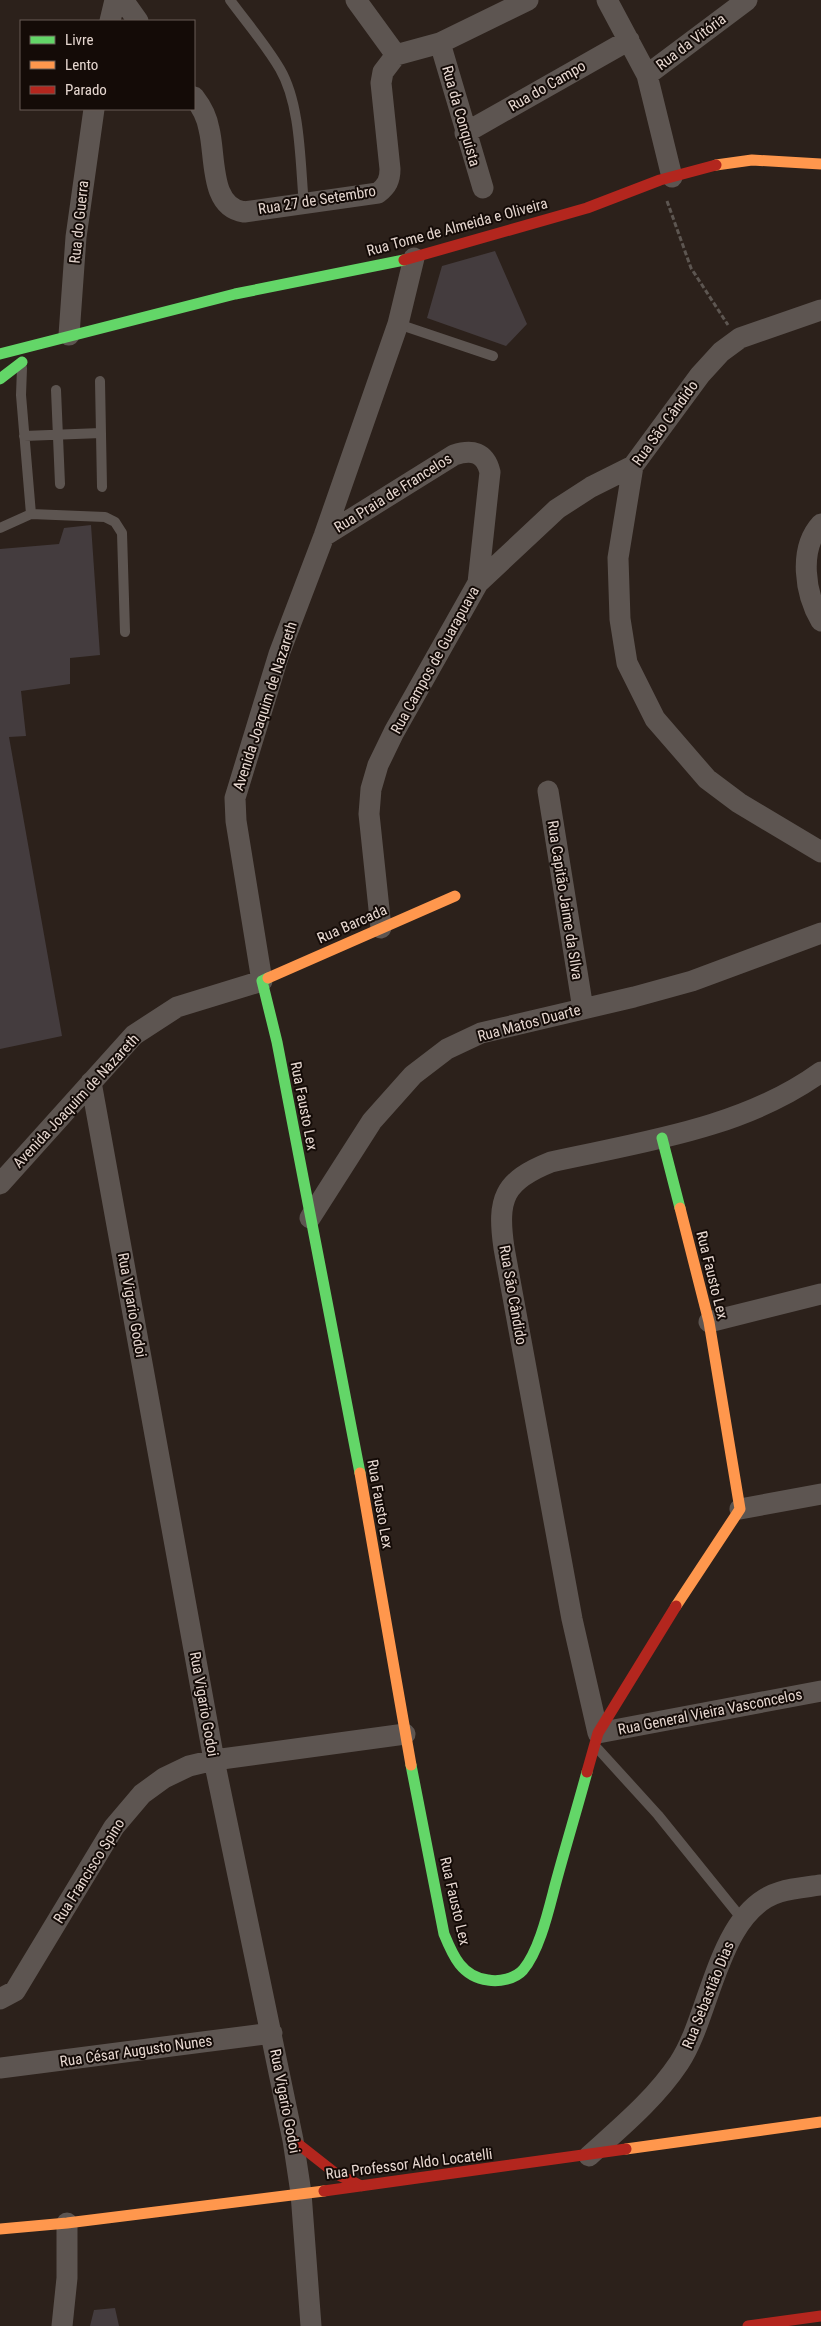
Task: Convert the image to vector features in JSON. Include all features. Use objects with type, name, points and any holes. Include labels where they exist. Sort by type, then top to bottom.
[{"type":"street","points":[[110,20],[115,0]]},
{"type":"street","points":[[123,0],[137,20]]},
{"type":"street","points":[[356,0],[396,55],[440,43],[528,0]]},
{"type":"street","points":[[607,0],[630,40],[646,75]]},
{"type":"street","name":"Rua da Vitória","points":[[666,178],[646,75],[747,0]]},
{"type":"street","name":"Rua do Campo","points":[[465,133],[630,40]]},
{"type":"street","name":"Rua da Conquista","points":[[440,43],[465,133],[483,188]]},
{"type":"street","name":"Rua 27 de Setembro","points":[[195,98],[209,127],[219,190],[225,204],[234,210],[244,212],[304,205],[378,193],[385,188],[390,179],[381,83],[383,72],[396,55]]},
{"type":"street","name":"Rua do Guerra","points":[[69,335],[76,237],[94,110]]},
{"type":"street","name":"Rua Tome de Almeida e Oliveira","points":[[0,354],[235,294],[414,258],[587,208],[666,178],[725,163],[752,160],[821,164]]},
{"type":"street","name":"Avenida Joaquim de Nazareth","points":[[0,1184],[134,1035],[154,1020],[177,1007],[262,981],[236,821],[235,798],[279,654],[324,536],[398,324],[414,258]]},
{"type":"street","name":"Rua São Cândido","points":[[821,310],[740,338],[721,352],[700,375],[633,466],[618,558],[620,619],[627,663],[654,719],[707,779],[740,803],[821,852]]},
{"type":"street","name":"Rua Tome de Almeida e Oliveira","points":[[0,371],[42,354],[69,335]]},
{"type":"street","points":[[0,379],[22,362]]},
{"type":"street","name":"Rua Praia de Francelos","points":[[324,536],[454,455],[466,451],[475,452],[488,463],[490,472],[478,582]]},
{"type":"street","name":"Rua Campos de Guarapuava","points":[[381,928],[372,852],[371,788],[378,765],[394,732],[478,582],[557,509],[591,487],[633,466]]},
{"type":"street","points":[[821,524],[810,544],[807,561],[810,593],[821,621]]},
{"type":"street","name":"Rua Capitão Jaime da SIlva","points":[[548,791],[583,1009]]},
{"type":"street","name":"Rua Barcada","points":[[262,981],[455,896]]},
{"type":"street","name":"Rua Matos Duarte","points":[[310,1218],[372,1121],[413,1076],[447,1049],[482,1034],[692,980],[821,933]]},
{"type":"street","name":"Rua Fausto Lex","points":[[262,981],[277,1042],[358,1464],[405,1734],[444,1934],[452,1954],[461,1968],[476,1978],[492,1981],[509,1979],[522,1971],[531,1956],[546,1918],[597,1740],[656,1636],[740,1509],[709,1322],[662,1138]]},
{"type":"street","name":"Rua São Cândido","points":[[597,1740],[570,1609],[504,1248],[500,1210],[510,1188],[534,1169],[551,1162],[662,1138],[756,1108],[808,1081],[821,1072]]},
{"type":"street","name":"Rua Vigario Godoi","points":[[91,1082],[214,1760],[293,2140],[301,2193],[311,2326]]},
{"type":"street","points":[[709,1322],[821,1294]]},
{"type":"street","points":[[740,1509],[821,1494]]},
{"type":"street","name":"Rua General Vieira Vasconcelos","points":[[597,1740],[821,1691]]},
{"type":"street","name":"Rua Francisco Spino","points":[[0,1999],[15,1991],[114,1827],[142,1794],[172,1774],[189,1766],[214,1760],[405,1734]]},
{"type":"street","name":"Rua Sebastião Dias","points":[[590,2156],[655,2093],[679,2063],[695,2034],[731,1939],[742,1919],[754,1906],[779,1892],[821,1885]]},
{"type":"street","name":"Rua César Augusto Nunes","points":[[0,2068],[272,2032]]},
{"type":"street","name":"Rua Professor Aldo Locatelli","points":[[0,2229],[67,2223],[362,2186],[590,2156],[821,2122]]},
{"type":"street","points":[[293,2140],[335,2173],[362,2186]]},
{"type":"street","points":[[62,2326],[66,2278],[67,2223]]},
{"type":"street","points":[[748,2326],[821,2316]]},
{"type":"lane","points":[[230,0],[280,69],[289,90],[294,112],[304,205]]},
{"type":"lane","points":[[398,324],[494,356]]},
{"type":"lane","points":[[22,362],[20,395],[31,514]]},
{"type":"lane","points":[[100,380],[102,487]]},
{"type":"lane","points":[[56,390],[60,484]]},
{"type":"lane","points":[[24,436],[101,433]]},
{"type":"lane","points":[[0,528],[31,514],[105,517],[115,522],[122,533],[126,632]]},
{"type":"lane","points":[[597,1740],[742,1919]]},
{"type":"path","points":[[666,178],[691,268],[716,309],[740,338]]},
{"type":"building","points":[[495,251],[527,324],[506,346],[427,318],[442,266]]},
{"type":"building","points":[[91,525],[100,655],[70,658],[70,684],[21,691],[26,736],[9,737],[62,1036],[0,1049],[0,549],[59,544],[64,528]]},
{"type":"building","points":[[115,2308],[119,2326],[90,2326],[94,2310]]},
{"type":"traffic: fast","points":[[0,354],[235,294],[404,260]]},
{"type":"traffic: fast","points":[[0,379],[22,362]]},
{"type":"traffic: fast","points":[[268,978],[262,981],[277,1042],[360,1473]]},
{"type":"traffic: fast","points":[[662,1138],[680,1208]]},
{"type":"traffic: fast","points":[[411,1765],[444,1934],[455,1957],[465,1970],[471,1975],[492,1981],[516,1976],[529,1962],[547,1916],[587,1772]]},
{"type":"traffic: slow","points":[[716,165],[752,160],[821,164]]},
{"type":"traffic: slow","points":[[268,978],[455,896]]},
{"type":"traffic: slow","points":[[676,1606],[740,1509],[709,1322],[680,1208]]},
{"type":"traffic: slow","points":[[360,1473],[411,1765]]},
{"type":"traffic: slow","points":[[626,2149],[821,2122]]},
{"type":"traffic: slow","points":[[0,2229],[67,2223],[324,2191]]},
{"type":"traffic: jam","points":[[404,260],[587,208],[660,180],[716,165]]},
{"type":"traffic: jam","points":[[587,1772],[598,1733],[676,1606]]},
{"type":"traffic: jam","points":[[293,2140],[335,2173],[361,2186]]},
{"type":"traffic: jam","points":[[324,2191],[626,2149]]},
{"type":"traffic: jam","points":[[748,2326],[821,2316]]}]
